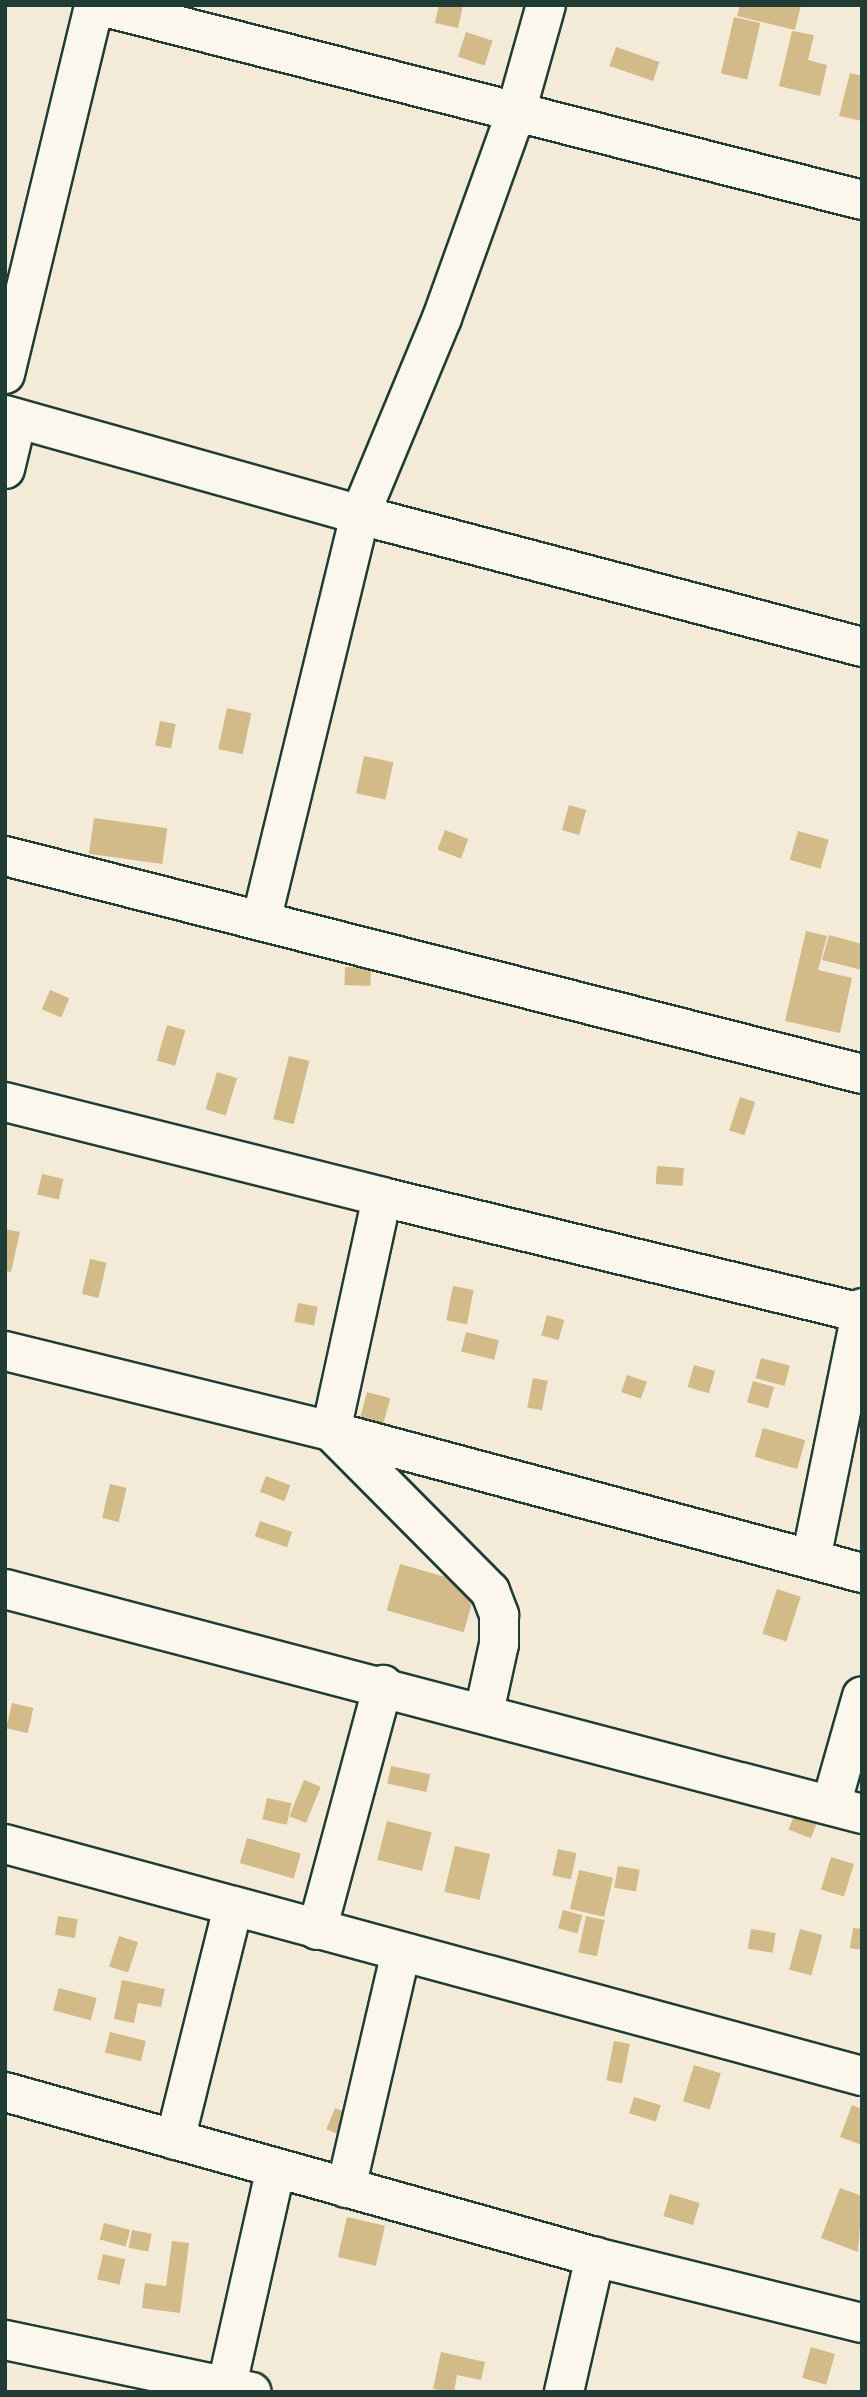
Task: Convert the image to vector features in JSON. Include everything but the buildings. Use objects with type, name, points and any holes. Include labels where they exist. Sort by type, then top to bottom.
[{"type":"street","points":[[5,374],[96,5],[515,115],[862,200]]},
{"type":"street","points":[[261,921],[360,515],[442,318],[515,115],[545,5]]},
{"type":"street","points":[[5,469],[11,417],[360,515],[862,647]]},
{"type":"street","points":[[5,856],[862,1074]]},
{"type":"street","points":[[5,1102],[382,1198],[861,1311],[811,1559]]},
{"type":"street","points":[[331,1431],[382,1198]]},
{"type":"street","points":[[5,1351],[331,1431],[862,1573]]},
{"type":"street","points":[[331,1431],[490,1591],[499,1615],[499,1644],[484,1712]]},
{"type":"street","points":[[5,1589],[383,1685],[846,1809],[862,1696]]},
{"type":"street","points":[[317,1930],[383,1685]]},
{"type":"street","points":[[5,1844],[862,2076]]},
{"type":"street","points":[[175,2140],[233,1907]]},
{"type":"street","points":[[346,2188],[401,1952]]},
{"type":"street","points":[[5,2092],[595,2257],[862,2323]]},
{"type":"street","points":[[5,2340],[239,2388],[276,2168]]},
{"type":"street","points":[[564,2392],[595,2257]]}]
